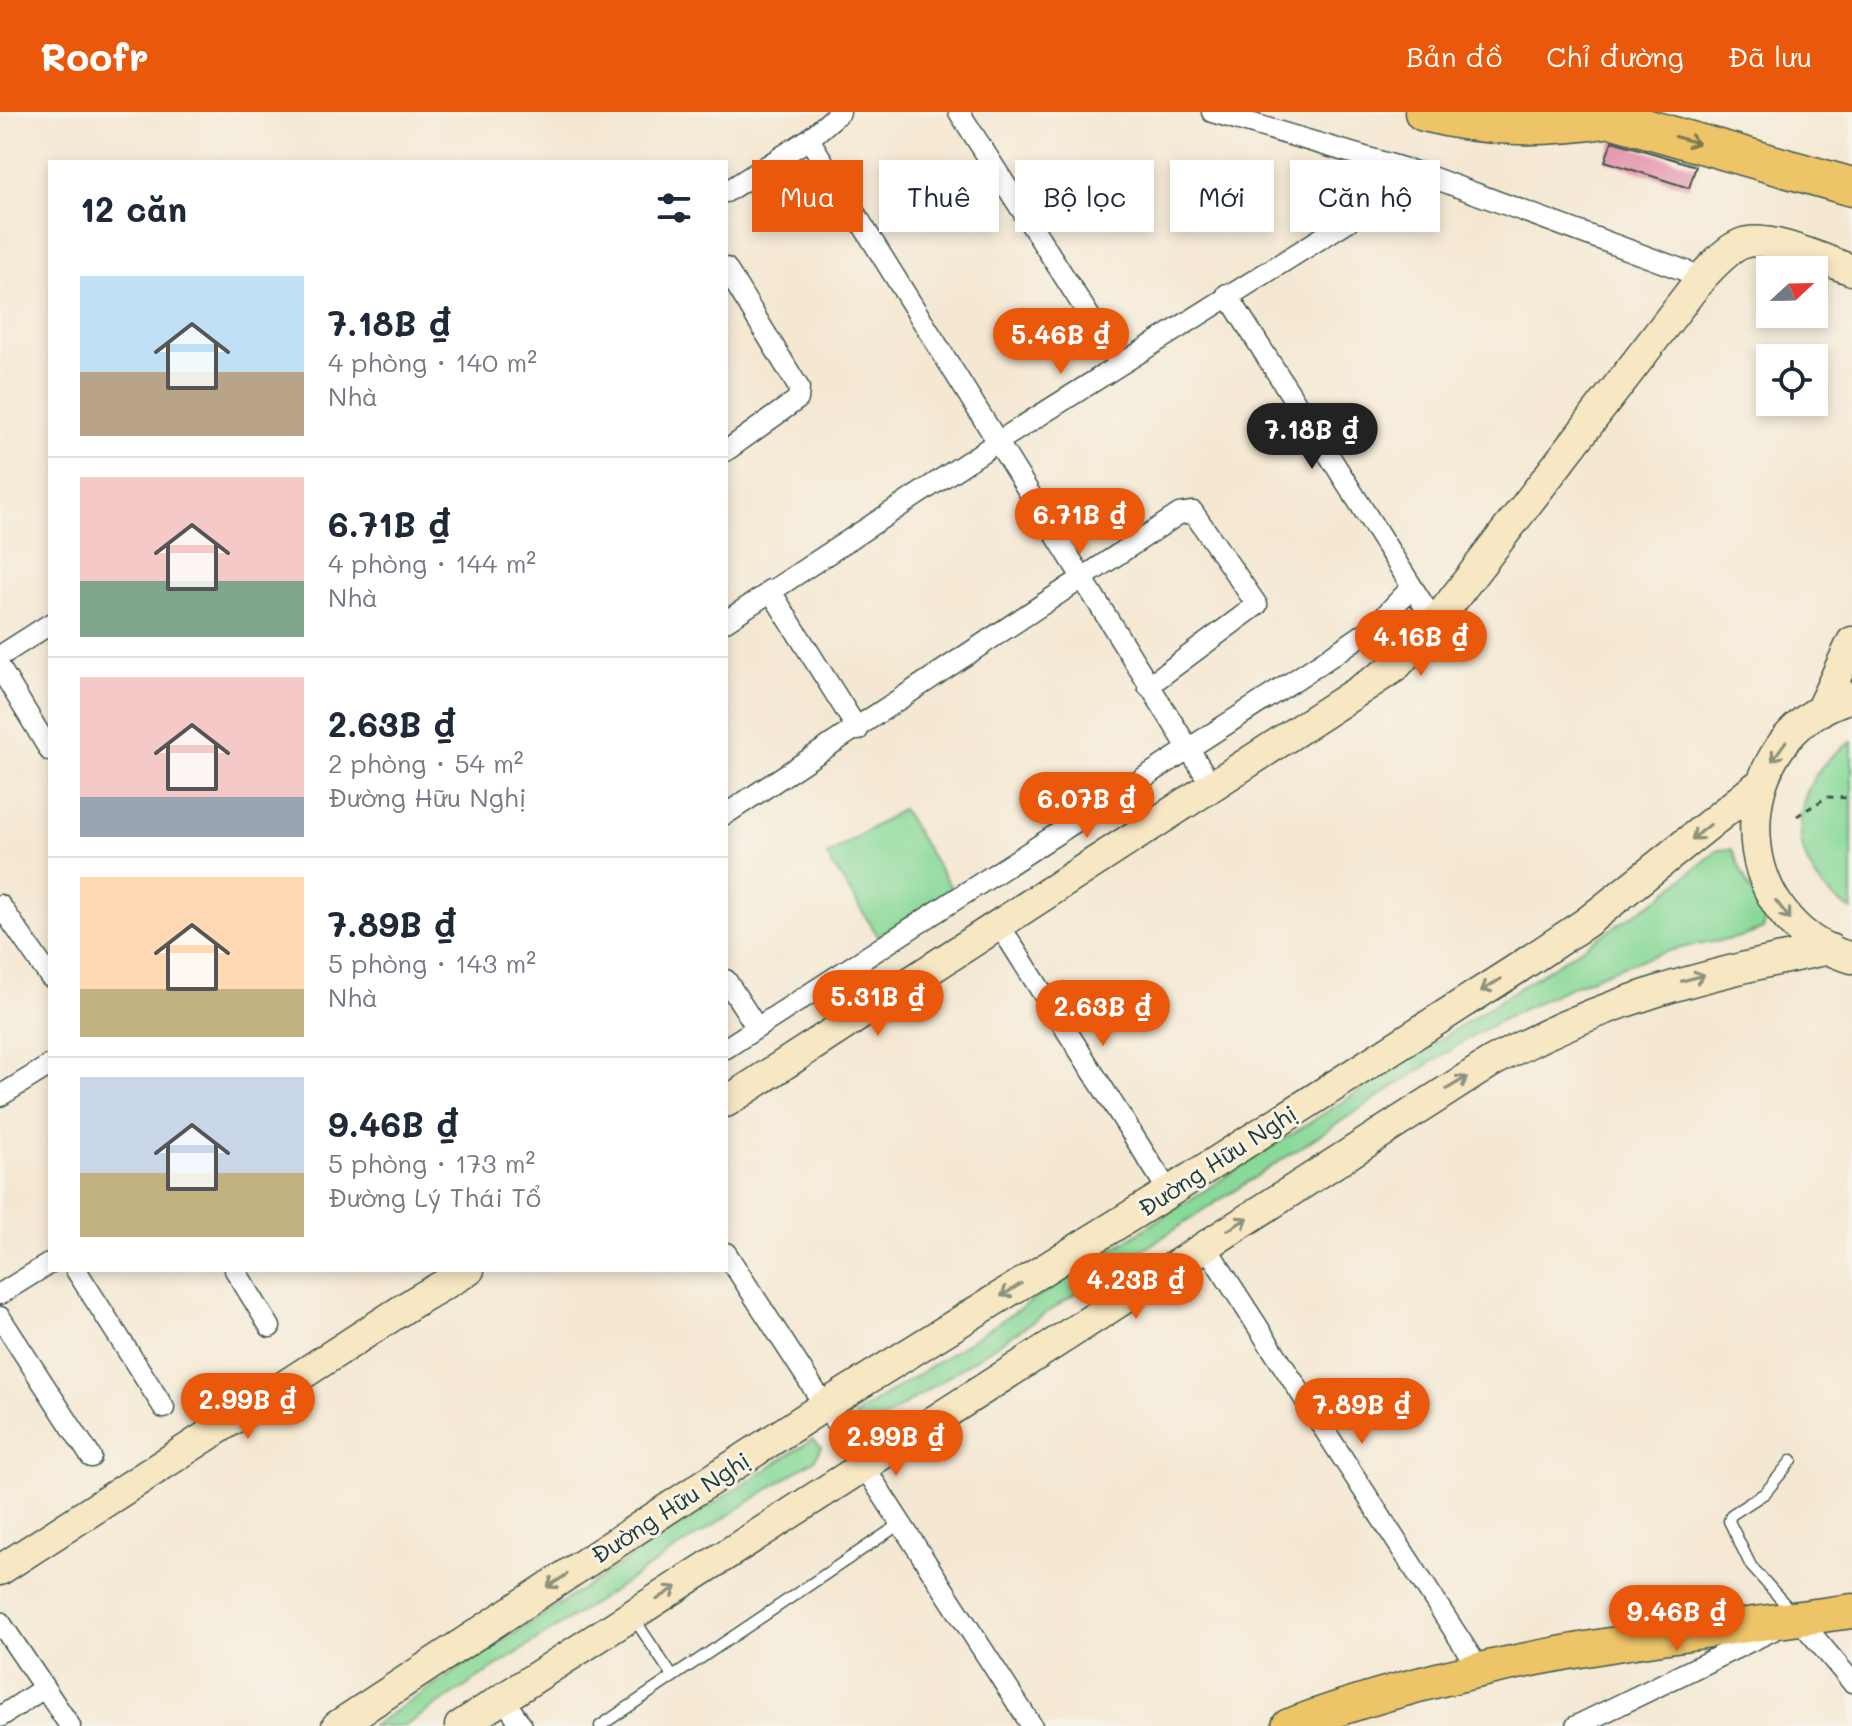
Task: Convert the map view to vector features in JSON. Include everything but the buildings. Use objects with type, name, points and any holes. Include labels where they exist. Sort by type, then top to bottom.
[{"type":"highway","points":[[1424,112],[1464,123],[1504,126],[1566,125],[1600,115],[1852,187]]},
{"type":"main road","points":[[728,1101],[1395,667],[1435,623],[1702,277],[1741,244],[1760,241],[1852,270]]},
{"type":"main road","points":[[1820,711],[1852,642]]},
{"type":"main road","points":[[1841,953],[1798,927],[1783,910],[1762,871],[1754,827],[1761,783],[1784,742],[1820,711],[1852,697]]},
{"type":"main road","name":"Đường Hữu Nghị","points":[[337,1726],[824,1406],[1169,1192],[1587,922],[1761,783]]},
{"type":"main road","points":[[460,1726],[1445,1090],[1536,1037],[1616,1003],[1677,983],[1740,966],[1841,953]]},
{"type":"main road","points":[[3,1562],[466,1272]]},
{"type":"main road","points":[[1289,1726],[1384,1694],[1479,1669],[1656,1636],[1852,1611]]},
{"type":"street","points":[[728,191],[809,139],[840,112]]},
{"type":"street","points":[[959,112],[1120,364]]},
{"type":"street","points":[[1212,112],[1375,160]]},
{"type":"street","points":[[809,139],[1212,786]]},
{"type":"street","points":[[1440,180],[1702,277]]},
{"type":"street","points":[[728,620],[999,441],[1328,232]]},
{"type":"street","points":[[728,271],[799,388],[798,399],[785,412],[728,450]]},
{"type":"street","points":[[1227,294],[1435,623]]},
{"type":"street","points":[[728,813],[1083,581],[1185,510],[1193,512],[1257,605],[1253,612],[1148,686]]},
{"type":"street","points":[[728,1047],[1374,627],[1411,588]]},
{"type":"street","points":[[770,590],[858,730]]},
{"type":"street","points":[[0,656],[48,625]]},
{"type":"street","points":[[0,668],[48,748]]},
{"type":"street","points":[[0,905],[48,974]]},
{"type":"street","points":[[1000,926],[1169,1192]]},
{"type":"street","points":[[728,983],[757,1028]]},
{"type":"street","points":[[0,1096],[48,1066]]},
{"type":"street","points":[[1205,1245],[1479,1669]]},
{"type":"street","points":[[728,1256],[1032,1726]]},
{"type":"street","points":[[0,1294],[48,1264]]},
{"type":"street","points":[[77,1272],[164,1408]]},
{"type":"street","points":[[236,1272],[270,1327]]},
{"type":"street","points":[[0,1317],[91,1457]]},
{"type":"street","points":[[1576,1726],[1798,1618],[1852,1682]]},
{"type":"street","points":[[0,1622],[70,1726]]},
{"type":"street","points":[[0,1717],[44,1688]]},
{"type":"street","points":[[503,1698],[522,1726]]},
{"type":"lane","points":[[1792,1460],[1765,1493],[1731,1515],[1729,1521],[1751,1566],[1798,1618]]},
{"type":"lane","points":[[600,1726],[900,1524]]},
{"type":"lane","points":[[632,1616],[673,1677]]},
{"type":"path","points":[[1797,816],[1827,797],[1852,798]]},
{"type":"green space","points":[[1852,742],[1852,910],[1829,894],[1813,873],[1803,850],[1800,826],[1804,802],[1813,779],[1830,758]]},
{"type":"green space","points":[[902,809],[952,889],[878,936],[827,856]]},
{"type":"green space","points":[[1732,849],[1748,886],[1767,915],[1763,929],[1741,937],[1668,951],[1617,968],[1544,999],[1472,1036],[869,1428],[856,1422],[855,1417],[861,1411],[1658,899],[1718,850]]},
{"type":"green space","points":[[813,1439],[821,1447],[815,1459],[405,1726],[372,1726]]}]
